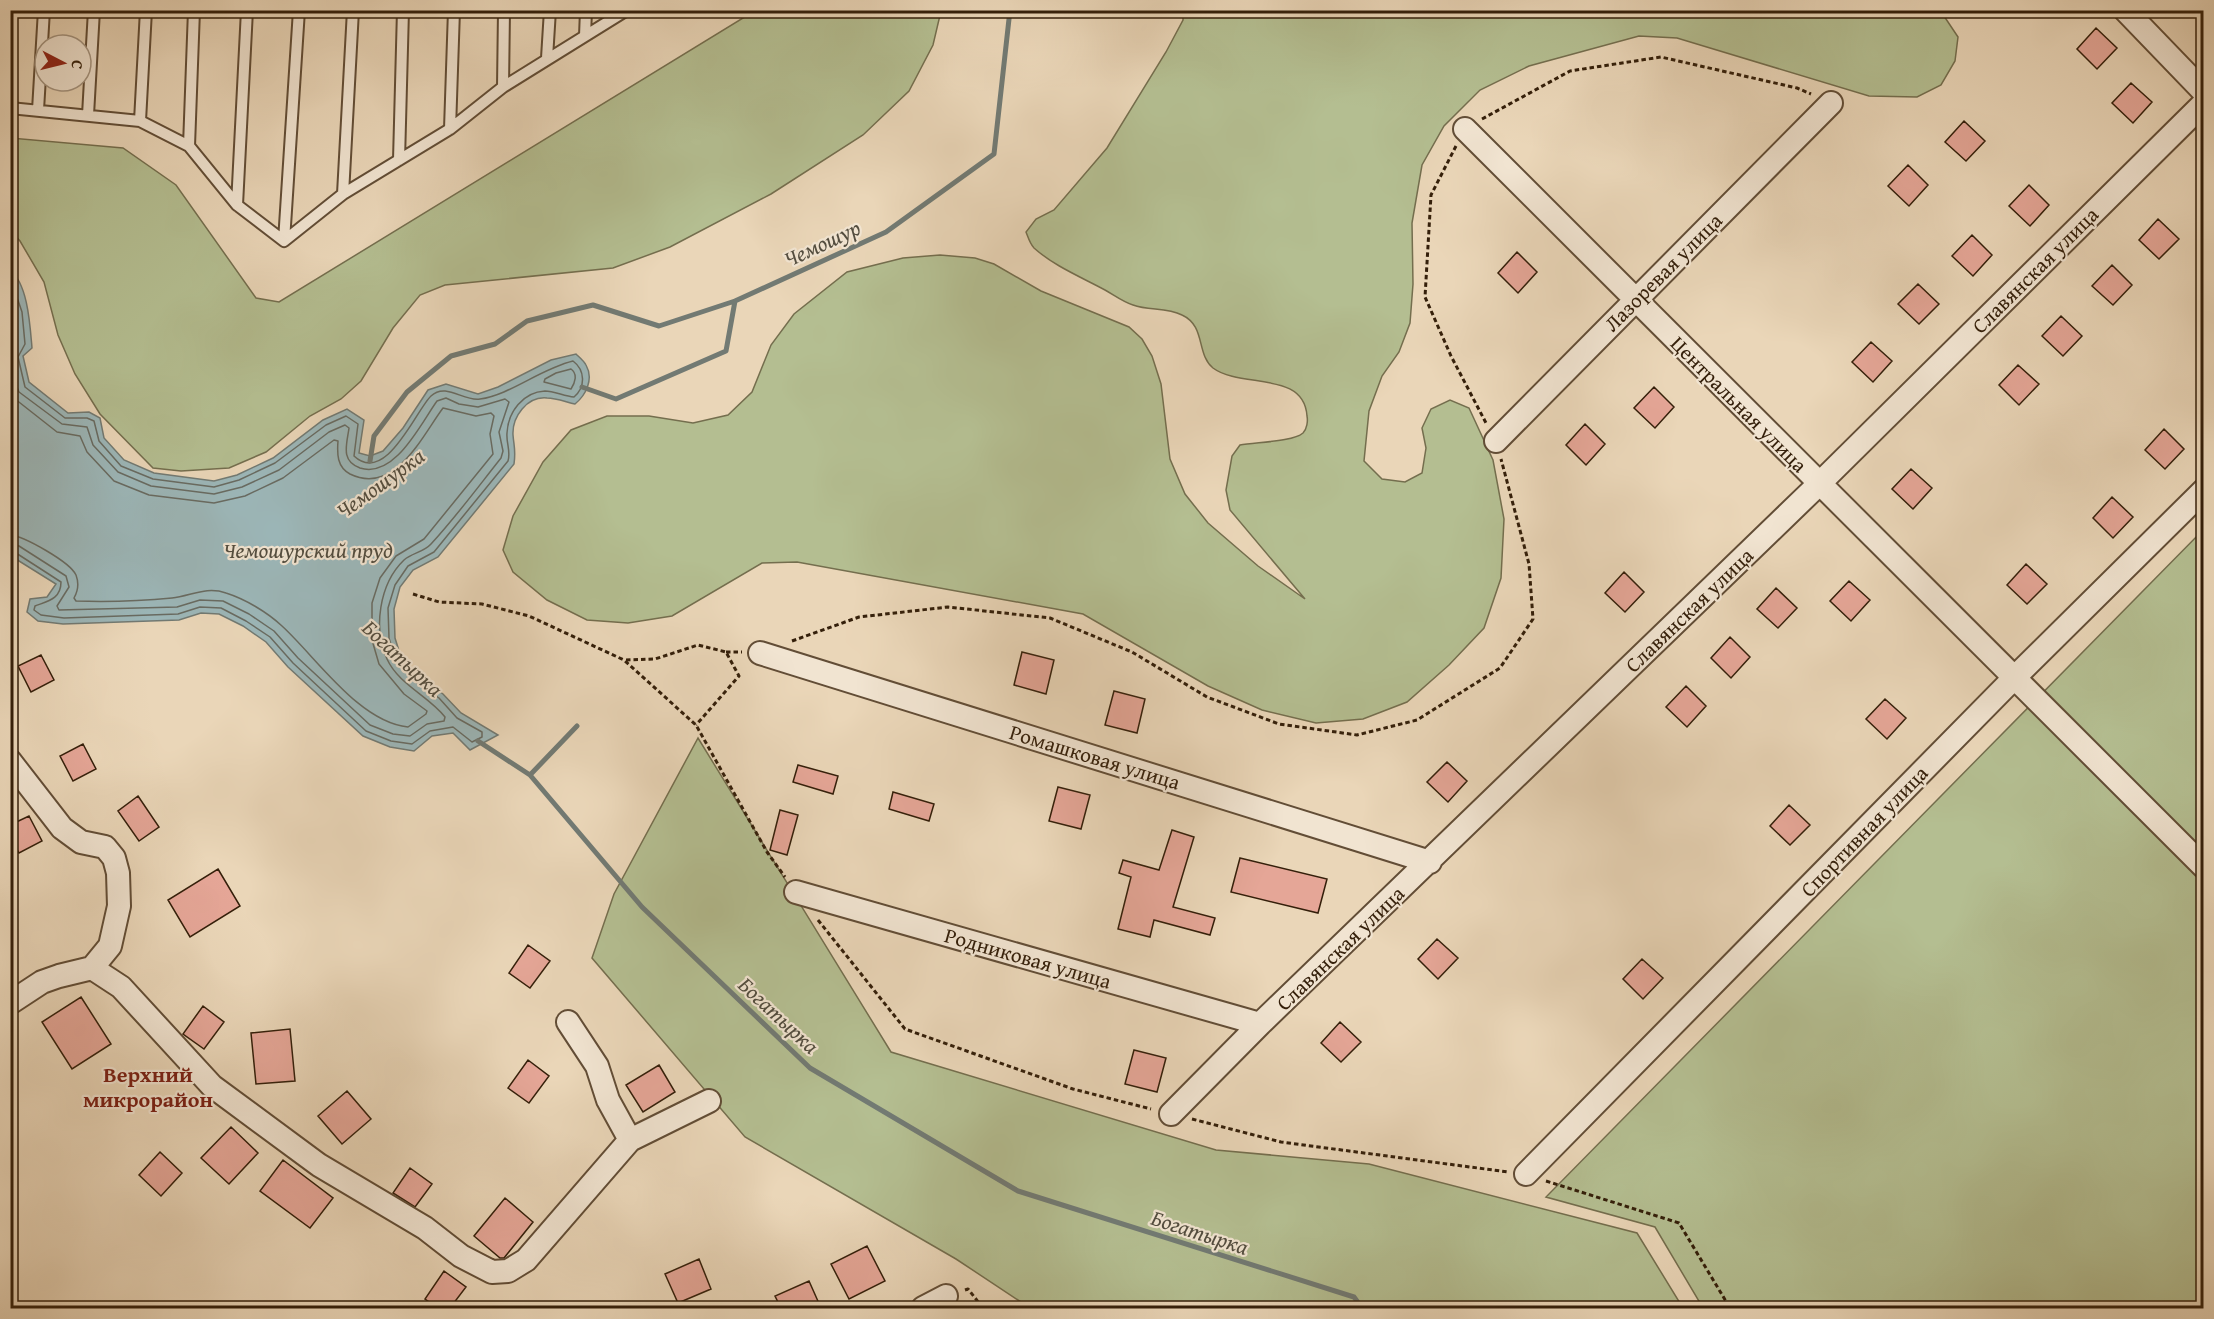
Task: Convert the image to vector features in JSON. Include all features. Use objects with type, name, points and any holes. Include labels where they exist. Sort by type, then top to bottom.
[{"type":"street","points":[[2125,10],[2204,92]]},
{"type":"street","name":"Лазоревая улица","points":[[1496,441],[1831,103]]},
{"type":"street","name":"Славянская улица","points":[[1171,1114],[1260,1024],[1819,484],[2204,103]]},
{"type":"street","name":"Центральная улица","points":[[1465,129],[2204,867]]},
{"type":"street","name":"Спортивная улица","points":[[1526,1174],[2015,677],[2204,490]]},
{"type":"street","name":"Ромашковая улица","points":[[760,653],[1430,862]]},
{"type":"street","points":[[10,761],[62,828],[81,842],[105,847],[114,858],[118,873],[119,906],[110,946],[92,968],[42,982],[10,1003]]},
{"type":"street","name":"Родниковая улица","points":[[796,892],[1260,1024]]},
{"type":"street","points":[[92,968],[121,987],[212,1086],[320,1165],[425,1228],[461,1256],[492,1272],[508,1271],[525,1260],[630,1140],[709,1101]]},
{"type":"street","points":[[568,1022],[597,1066],[608,1100],[630,1140]]},
{"type":"street","points":[[923,1308],[946,1296]]},
{"type":"lane","points":[[38,110],[44,10]]},
{"type":"lane","points":[[88,115],[94,10]]},
{"type":"lane","points":[[140,121],[146,10]]},
{"type":"lane","points":[[189,146],[194,10]]},
{"type":"lane","points":[[237,205],[247,10]]},
{"type":"lane","points":[[284,241],[299,10]]},
{"type":"lane","points":[[343,194],[352,10]]},
{"type":"lane","points":[[399,160],[403,10]]},
{"type":"lane","points":[[450,129],[454,10]]},
{"type":"lane","points":[[503,87],[504,10]]},
{"type":"lane","points":[[547,58],[550,10]]},
{"type":"lane","points":[[585,36],[586,10]]},
{"type":"lane","points":[[284,241],[343,194],[450,129],[503,87],[624,11]]},
{"type":"lane","points":[[10,108],[140,121],[189,146],[237,205],[284,241]]},
{"type":"path","points":[[760,653],[859,617],[948,607],[1050,618],[1132,652],[1207,697],[1279,724],[1357,735],[1417,720],[1500,668],[1533,620],[1529,564],[1496,441],[1451,356],[1425,297],[1431,195],[1465,129],[1569,71],[1661,57],[1797,88],[1831,103]]},
{"type":"path","points":[[624,660],[655,659],[698,645],[726,652],[739,676],[696,725]]},
{"type":"green space","points":[[756,10],[941,11],[933,45],[909,91],[863,135],[771,194],[670,247],[613,268],[445,285],[420,295],[393,328],[361,381],[341,399],[310,416],[266,452],[229,468],[181,471],[153,468],[100,414],[75,374],[58,335],[44,282],[20,241],[11,231],[11,138],[123,148],[176,185],[256,298],[279,302]]},
{"type":"green space","points":[[1940,10],[1958,37],[1955,61],[1941,85],[1917,97],[1869,96],[1677,38],[1639,36],[1529,66],[1480,90],[1444,126],[1422,165],[1412,223],[1413,284],[1410,323],[1399,352],[1382,376],[1369,411],[1364,461],[1382,479],[1405,482],[1422,473],[1426,448],[1422,428],[1431,409],[1450,400],[1469,408],[1493,460],[1504,519],[1501,578],[1484,628],[1449,665],[1407,702],[1363,719],[1316,723],[1262,710],[1208,686],[1083,614],[797,562],[762,563],[672,616],[628,623],[587,620],[547,600],[513,572],[503,550],[513,516],[543,462],[571,430],[607,416],[649,416],[693,423],[728,415],[752,392],[771,345],[794,314],[847,272],[903,258],[940,255],[975,258],[994,264],[1041,291],[1129,327],[1142,339],[1152,356],[1161,384],[1170,459],[1185,494],[1208,523],[1258,566],[1305,599],[1230,510],[1226,490],[1232,456],[1240,445],[1283,440],[1303,433],[1307,416],[1303,402],[1295,392],[1283,386],[1239,378],[1213,368],[1204,355],[1198,333],[1190,320],[1176,313],[1129,304],[1059,266],[1033,246],[1026,232],[1036,219],[1054,210],[1107,148],[1166,52],[1183,20],[1183,11]]},
{"type":"green space","points":[[2203,530],[2203,1308],[1703,1308],[1655,1227],[1546,1197]]},
{"type":"green space","points":[[698,738],[891,1052],[1216,1150],[1369,1164],[1637,1233],[1683,1308],[1030,1308],[956,1259],[745,1137],[592,958],[614,894]]},
{"type":"water","name":"Чемошурский пруд","points":[[10,270],[21,285],[27,306],[32,348],[23,356],[29,382],[68,413],[89,412],[100,418],[104,438],[124,460],[154,473],[214,481],[237,475],[273,458],[323,420],[347,409],[364,420],[359,453],[370,456],[383,451],[403,428],[428,390],[446,384],[478,394],[498,387],[551,360],[576,354],[586,365],[589,376],[588,386],[582,396],[575,404],[540,398],[533,400],[522,409],[513,428],[514,464],[438,557],[413,570],[400,587],[394,609],[395,638],[400,654],[421,679],[443,694],[461,713],[498,735],[470,750],[453,733],[432,736],[414,751],[390,747],[363,736],[288,667],[266,642],[243,626],[219,614],[201,613],[179,620],[63,624],[38,621],[27,612],[30,599],[47,597],[56,584],[11,556]]},
{"type":"building","points":[[2096,28],[2117,48],[2097,69],[2077,49]]},
{"type":"building","points":[[2131,83],[2152,102],[2133,123],[2112,103]]},
{"type":"building","points":[[1964,121],[1985,141],[1966,161],[1945,142]]},
{"type":"building","points":[[1908,165],[1928,185],[1909,206],[1888,186]]},
{"type":"building","points":[[2029,185],[2049,205],[2030,226],[2009,206]]},
{"type":"building","points":[[2158,219],[2179,239],[2159,259],[2139,240]]},
{"type":"building","points":[[1972,235],[1992,255],[1973,276],[1952,256]]},
{"type":"building","points":[[1517,252],[1537,272],[1518,293],[1498,273]]},
{"type":"building","points":[[2112,265],[2132,285],[2113,305],[2092,286]]},
{"type":"building","points":[[1918,284],[1939,304],[1919,324],[1898,304]]},
{"type":"building","points":[[2061,316],[2082,336],[2063,356],[2042,336]]},
{"type":"building","points":[[1871,342],[1892,361],[1873,382],[1852,362]]},
{"type":"building","points":[[2018,365],[2039,384],[2019,405],[1999,385]]},
{"type":"building","points":[[1654,387],[1674,407],[1655,428],[1634,408]]},
{"type":"building","points":[[1585,424],[1605,444],[1586,465],[1566,445]]},
{"type":"building","points":[[2164,429],[2184,449],[2165,469],[2145,450]]},
{"type":"building","points":[[1911,469],[1932,488],[1913,509],[1892,489]]},
{"type":"building","points":[[2112,497],[2133,517],[2113,538],[2093,518]]},
{"type":"building","points":[[2026,564],[2047,584],[2027,604],[2007,585]]},
{"type":"building","points":[[1624,572],[1644,592],[1625,612],[1605,593]]},
{"type":"building","points":[[1849,581],[1870,600],[1851,621],[1830,601]]},
{"type":"building","points":[[1776,588],[1797,608],[1778,628],[1757,609]]},
{"type":"building","points":[[1730,637],[1750,657],[1731,678],[1711,658]]},
{"type":"building","points":[[1022,652],[1054,660],[1046,694],[1014,685]]},
{"type":"building","points":[[41,655],[54,680],[31,692],[18,666]]},
{"type":"building","points":[[1686,686],[1706,706],[1687,727],[1666,707]]},
{"type":"building","points":[[1114,691],[1145,699],[1137,733],[1105,725]]},
{"type":"building","points":[[1885,699],[1906,718],[1887,739],[1866,719]]},
{"type":"building","points":[[83,744],[96,769],[73,781],[60,756]]},
{"type":"building","points":[[1447,762],[1467,781],[1448,802],[1427,782]]},
{"type":"building","points":[[798,765],[838,776],[833,794],[793,782]]},
{"type":"building","points":[[1058,787],[1090,795],[1081,829],[1049,821]]},
{"type":"building","points":[[893,792],[934,804],[929,821],[889,809]]},
{"type":"building","points":[[138,796],[159,827],[139,841],[118,811]]},
{"type":"building","points":[[1789,805],[1810,825],[1790,845],[1770,826]]},
{"type":"building","points":[[780,810],[798,815],[787,855],[770,850]]},
{"type":"building","points":[[29,816],[42,841],[19,853],[10,836],[10,825]]},
{"type":"building","points":[[1172,830],[1194,837],[1173,907],[1215,918],[1210,935],[1154,920],[1150,937],[1118,929],[1131,877],[1119,873],[1123,860],[1159,870]]},
{"type":"building","points":[[1240,858],[1327,879],[1318,913],[1231,892]]},
{"type":"building","points":[[218,869],[240,906],[190,937],[168,900]]},
{"type":"building","points":[[1437,939],[1458,958],[1438,979],[1418,959]]},
{"type":"building","points":[[528,945],[550,961],[530,988],[509,973]]},
{"type":"building","points":[[1642,959],[1663,978],[1643,999],[1623,979]]},
{"type":"building","points":[[81,997],[111,1044],[72,1069],[42,1022]]},
{"type":"building","points":[[203,1006],[224,1022],[204,1049],[183,1034]]},
{"type":"building","points":[[1340,1022],[1361,1042],[1341,1062],[1321,1043]]},
{"type":"building","points":[[290,1029],[295,1081],[256,1084],[251,1033]]},
{"type":"building","points":[[1134,1050],[1166,1058],[1157,1092],[1125,1084]]},
{"type":"building","points":[[528,1060],[549,1076],[529,1103],[508,1088]]},
{"type":"building","points":[[659,1065],[675,1092],[643,1112],[626,1085]]},
{"type":"building","points":[[347,1091],[371,1119],[342,1144],[318,1116]]},
{"type":"building","points":[[231,1127],[258,1153],[229,1184],[201,1158]]},
{"type":"building","points":[[160,1152],[182,1173],[161,1196],[139,1175]]},
{"type":"building","points":[[283,1160],[333,1198],[310,1228],[260,1191]]},
{"type":"building","points":[[410,1168],[432,1184],[415,1207],[393,1193]]},
{"type":"building","points":[[505,1198],[533,1222],[504,1258],[500,1258],[474,1236]]},
{"type":"building","points":[[867,1246],[885,1281],[849,1299],[831,1264]]},
{"type":"building","points":[[699,1259],[711,1289],[678,1303],[665,1274]]},
{"type":"building","points":[[444,1271],[466,1287],[450,1308],[438,1308],[425,1299]]},
{"type":"building","points":[[809,1281],[821,1308],[781,1308],[775,1296]]},
{"type":"waterway","name":"Чемошур","points":[[582,387],[616,399],[726,351],[735,301],[886,232],[994,154],[1010,10]]},
{"type":"waterway","name":"Чемошурка","points":[[370,461],[374,436],[407,392],[451,356],[495,344],[527,321],[593,305],[659,326],[735,301]]},
{"type":"waterway","points":[[530,775],[577,726]]},
{"type":"waterway","name":"Богатырка","points":[[478,741],[530,775],[642,907],[810,1068],[1018,1191],[1354,1297],[1362,1308]]},
{"type":"district","name":"Верхний микрорайон","points":[[148,1086]]}]
